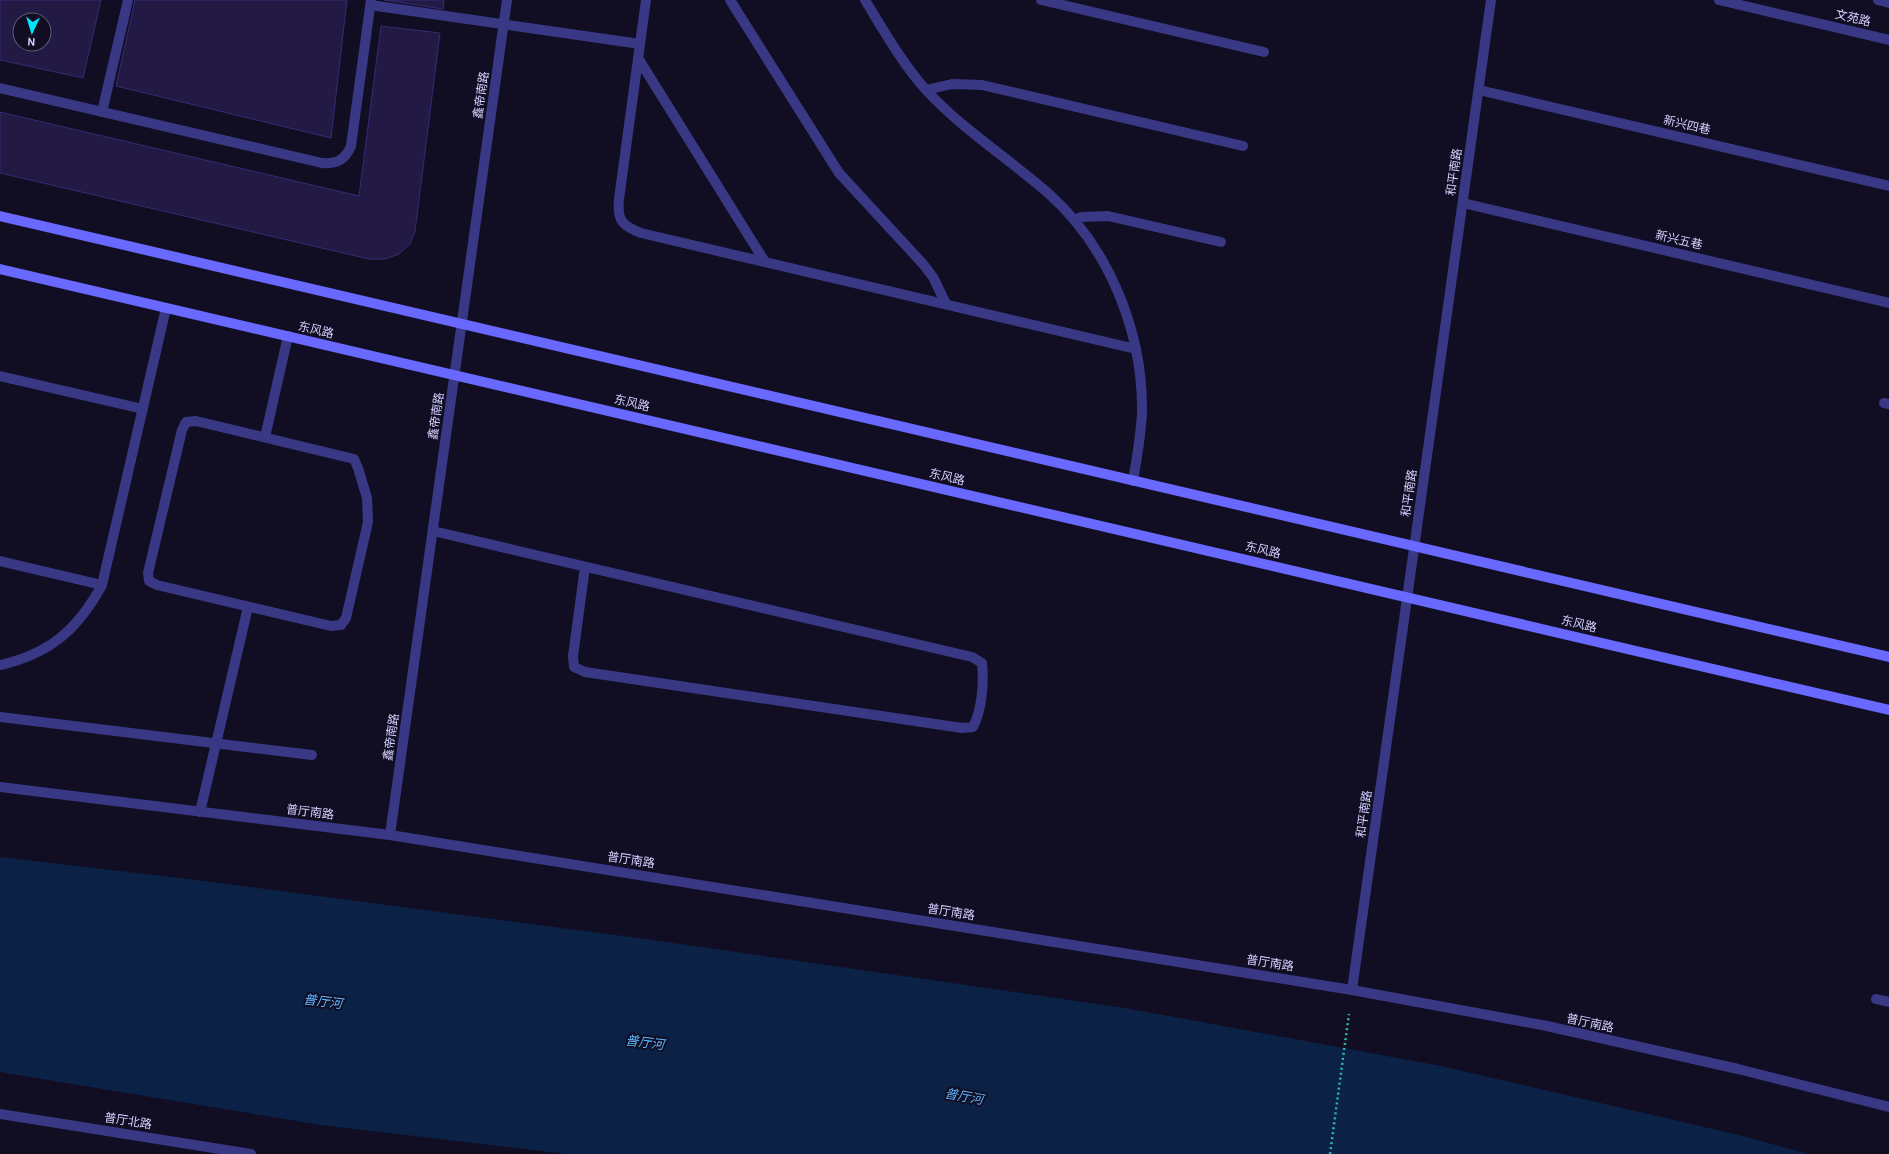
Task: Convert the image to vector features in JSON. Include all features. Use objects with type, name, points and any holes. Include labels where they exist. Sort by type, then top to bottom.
[{"type":"main road","points":[[0,216],[1889,657]]},
{"type":"main road","name":"东风路","points":[[0,269],[1889,710]]},
{"type":"street","points":[[102,112],[128,0]]},
{"type":"street","name":"鑫帝南路","points":[[390,835],[507,0]]},
{"type":"street","points":[[646,0],[618,199],[618,211],[621,221],[630,229],[641,233],[1136,349]]},
{"type":"street","points":[[730,0],[839,173],[923,264],[933,278],[946,304]]},
{"type":"street","points":[[865,0],[902,59],[926,90],[954,117],[1050,195],[1074,220],[1094,248],[1112,278],[1125,310],[1136,349],[1141,377],[1142,412],[1139,447],[1133,481]]},
{"type":"street","points":[[1041,0],[1264,52]]},
{"type":"street","name":"和平南路","points":[[1352,990],[1491,0]]},
{"type":"street","name":"文苑路","points":[[1719,0],[1889,40]]},
{"type":"street","name":"文苑路","points":[[1878,0],[1889,2]]},
{"type":"street","points":[[0,88],[322,163],[332,164],[340,161],[347,154],[350,146],[371,3],[640,44]]},
{"type":"street","points":[[638,58],[765,262]]},
{"type":"street","points":[[926,90],[952,84],[982,85],[1243,146]]},
{"type":"street","name":"新兴四巷","points":[[1479,90],[1889,186]]},
{"type":"street","name":"新兴五巷","points":[[1463,203],[1889,303]]},
{"type":"street","points":[[1074,220],[1085,216],[1108,216],[1221,242]]},
{"type":"street","points":[[0,664],[18,661],[40,652],[60,640],[77,624],[102,585],[166,308]]},
{"type":"street","points":[[265,437],[288,336]]},
{"type":"street","points":[[0,376],[143,408]]},
{"type":"street","points":[[196,421],[354,459],[358,468],[367,498],[368,522],[346,618],[341,625],[331,626],[248,607],[157,585],[149,581],[148,573],[182,430],[186,422],[196,421]]},
{"type":"street","points":[[433,531],[585,566],[972,657],[982,663],[984,676],[977,719],[972,727],[962,728],[585,672],[574,667],[573,656],[585,566]]},
{"type":"street","points":[[0,561],[102,585]]},
{"type":"street","points":[[200,812],[248,607]]},
{"type":"street","points":[[0,717],[312,756]]},
{"type":"street","name":"普厅南路","points":[[0,787],[390,835],[1352,990],[1547,1026],[1738,1069],[1889,1107]]},
{"type":"street","points":[[1876,999],[1889,1002]]},
{"type":"street","name":"普厅北路","points":[[0,1114],[251,1154]]},
{"type":"path","points":[[1330,1154],[1352,990]]},
{"type":"water","name":"普厅河","points":[[0,857],[196,880],[638,938],[1125,1008],[1441,1066],[1743,1136],[1808,1154],[567,1154],[321,1125],[0,1072]]},
{"type":"building","points":[[0,0],[101,0],[83,78],[0,60]]},
{"type":"building","points":[[135,0],[347,0],[331,138],[116,86]]},
{"type":"building","points":[[384,0],[444,0],[443,9]]},
{"type":"building","points":[[381,26],[440,33],[415,231],[410,244],[399,254],[385,259],[369,259],[0,173],[0,112],[359,196]]}]
